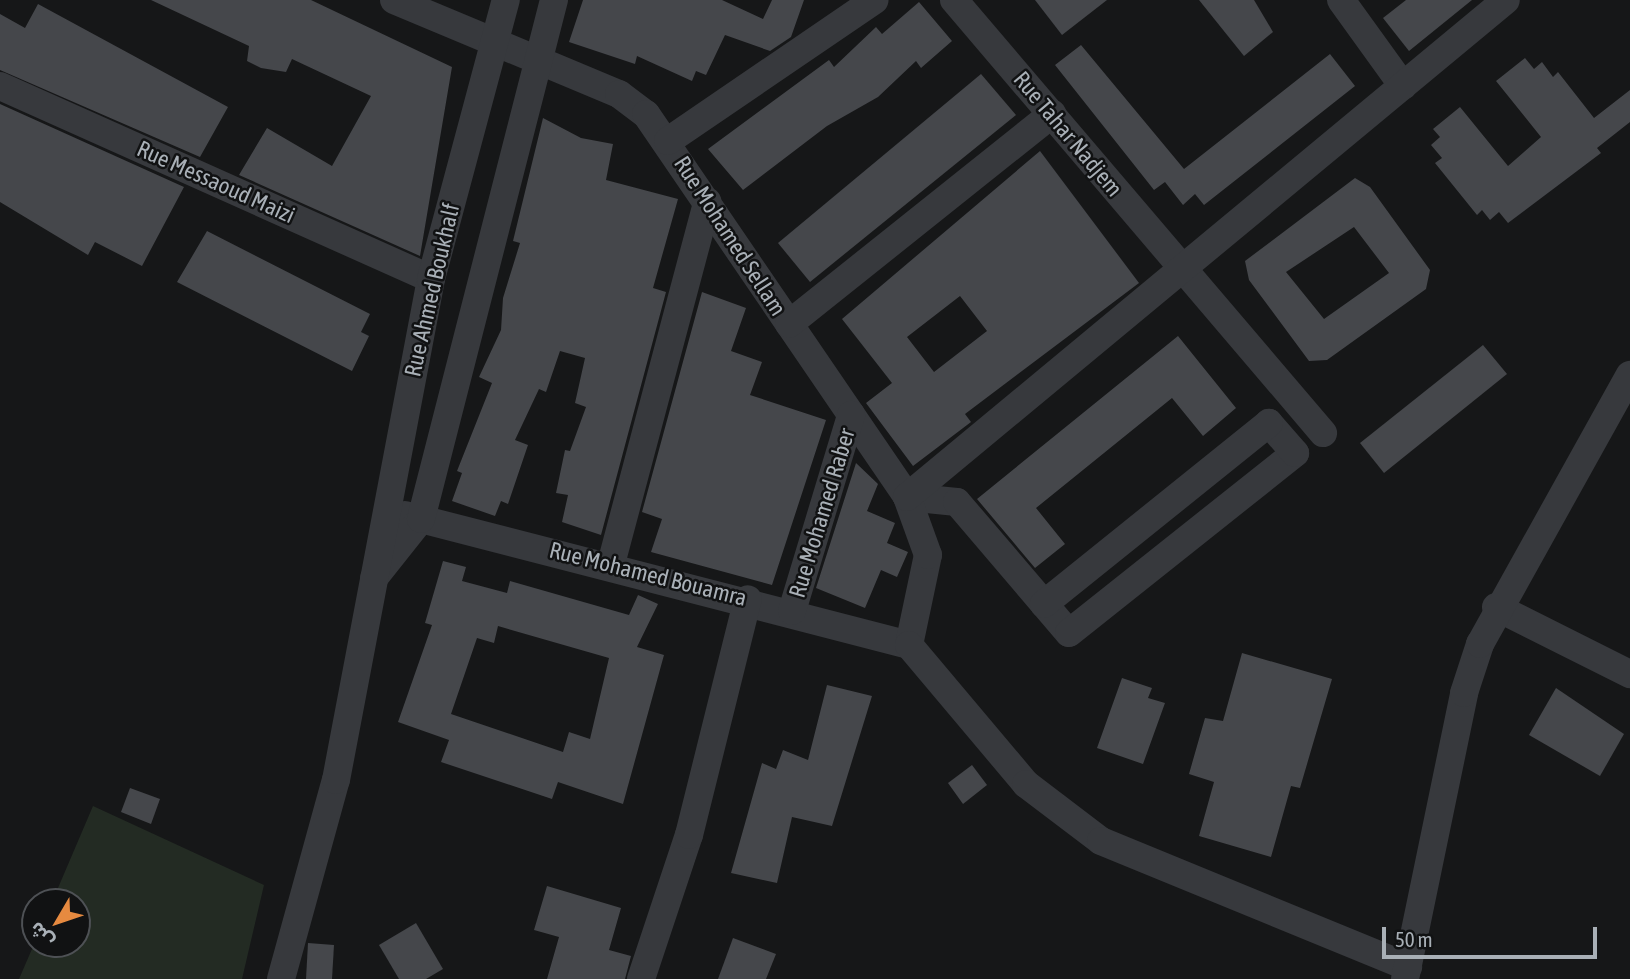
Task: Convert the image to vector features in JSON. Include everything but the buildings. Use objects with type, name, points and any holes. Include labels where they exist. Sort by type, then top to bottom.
[{"type":"street","name":"Rue Mohamed Sellam","points":[[394,0],[619,94],[668,141],[908,497],[928,555],[909,645]]},
{"type":"street","name":"Rue Ahmed Boukhalf","points":[[281,979],[336,780],[370,583],[431,279],[506,0]]},
{"type":"street","points":[[370,583],[421,519],[554,0]]},
{"type":"street","points":[[668,141],[874,0]]},
{"type":"street","name":"Rue Tahar Nadjem","points":[[954,0],[1180,269],[1323,433]]},
{"type":"street","points":[[1341,0],[1403,86]]},
{"type":"street","points":[[908,497],[1506,0]]},
{"type":"street","name":"Rue Messaoud Maizi","points":[[0,86],[431,279]]},
{"type":"street","points":[[789,324],[1052,114]]},
{"type":"street","points":[[611,564],[707,202]]},
{"type":"street","points":[[909,645],[1026,785],[1101,841],[1407,973],[1464,693],[1496,607],[1630,375]]},
{"type":"street","name":"Rue Mohamed Raber","points":[[792,611],[851,415]]},
{"type":"street","points":[[908,497],[957,502],[1043,603],[1052,612],[1069,633],[1295,453],[1269,423],[1055,595],[1044,604]]},
{"type":"street","name":"Rue Mohamed Bouamra","points":[[385,512],[611,564],[748,599],[909,645]]},
{"type":"street","points":[[641,979],[689,835],[748,599]]},
{"type":"street","points":[[1496,607],[1630,674]]},
{"type":"shaded area","points":[[93,806],[264,885],[242,979],[19,979],[28,958],[91,958],[91,888],[58,888]]}]
